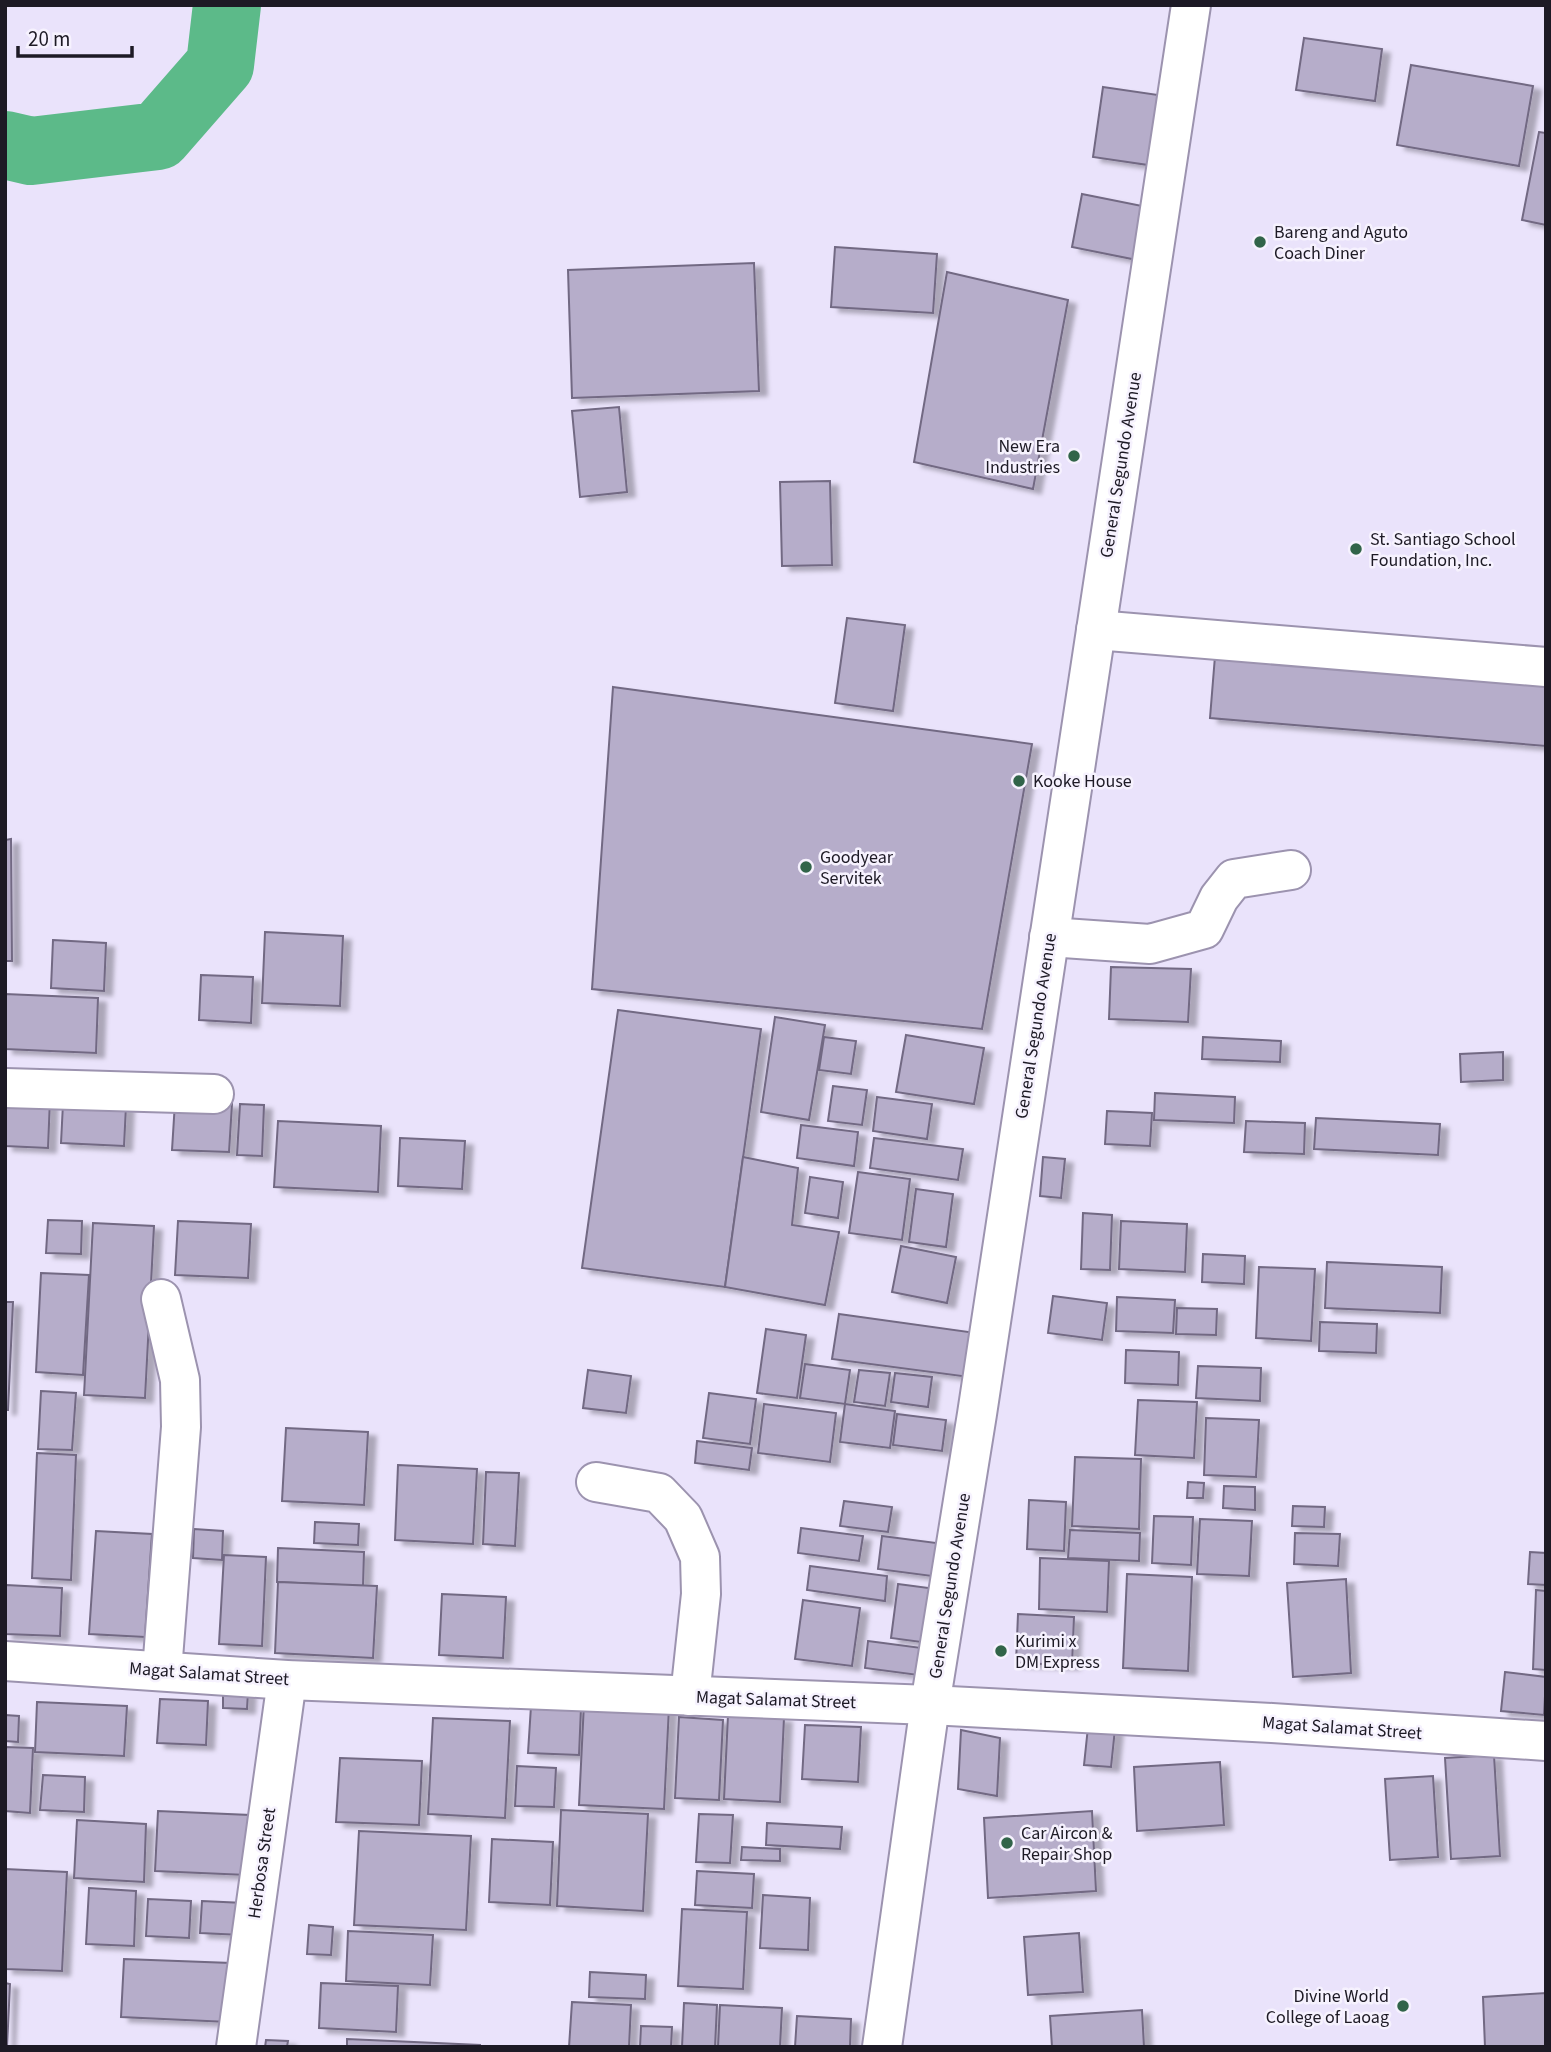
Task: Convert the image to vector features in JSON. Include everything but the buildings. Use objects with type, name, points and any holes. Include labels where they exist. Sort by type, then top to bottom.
[{"type":"main road","name":"General Segundo Avenue","points":[[882,2047],[930,1705],[978,1415],[1192,5]]},
{"type":"main road","points":[[1096,630],[1546,667]]},
{"type":"main road","points":[[1049,937],[1150,944],[1204,929],[1219,898],[1234,879],[1292,870]]},
{"type":"main road","points":[[5,1088],[214,1094]]},
{"type":"main road","points":[[161,1299],[180,1380],[181,1427],[162,1671]]},
{"type":"main road","points":[[596,1482],[659,1493],[683,1518],[700,1557],[701,1594],[690,1696]]},
{"type":"main road","name":"Magat Salamat Street","points":[[5,1661],[288,1680],[930,1705],[1259,1722],[1546,1741]]},
{"type":"main road","name":"Herbosa Street","points":[[236,2047],[288,1680]]},
{"type":"waterway","points":[[5,145],[31,151],[158,136],[220,65],[227,5]]},
{"type":"place","name":"Bareng and Aguto Coach Diner","points":[[1260,242]]},
{"type":"place","name":"New Era Industries","points":[[1074,456]]},
{"type":"place","name":"St. Santiago School Foundation, Inc.","points":[[1356,549]]},
{"type":"place","name":"Kooke House","points":[[1019,781]]},
{"type":"place","name":"Goodyear Servitek","points":[[806,867]]},
{"type":"place","name":"Kurimi x DM Express","points":[[1001,1651]]},
{"type":"place","name":"Car Aircon & Repair Shop","points":[[1007,1843]]},
{"type":"place","name":"Divine World College of Laoag","points":[[1403,2006]]}]
